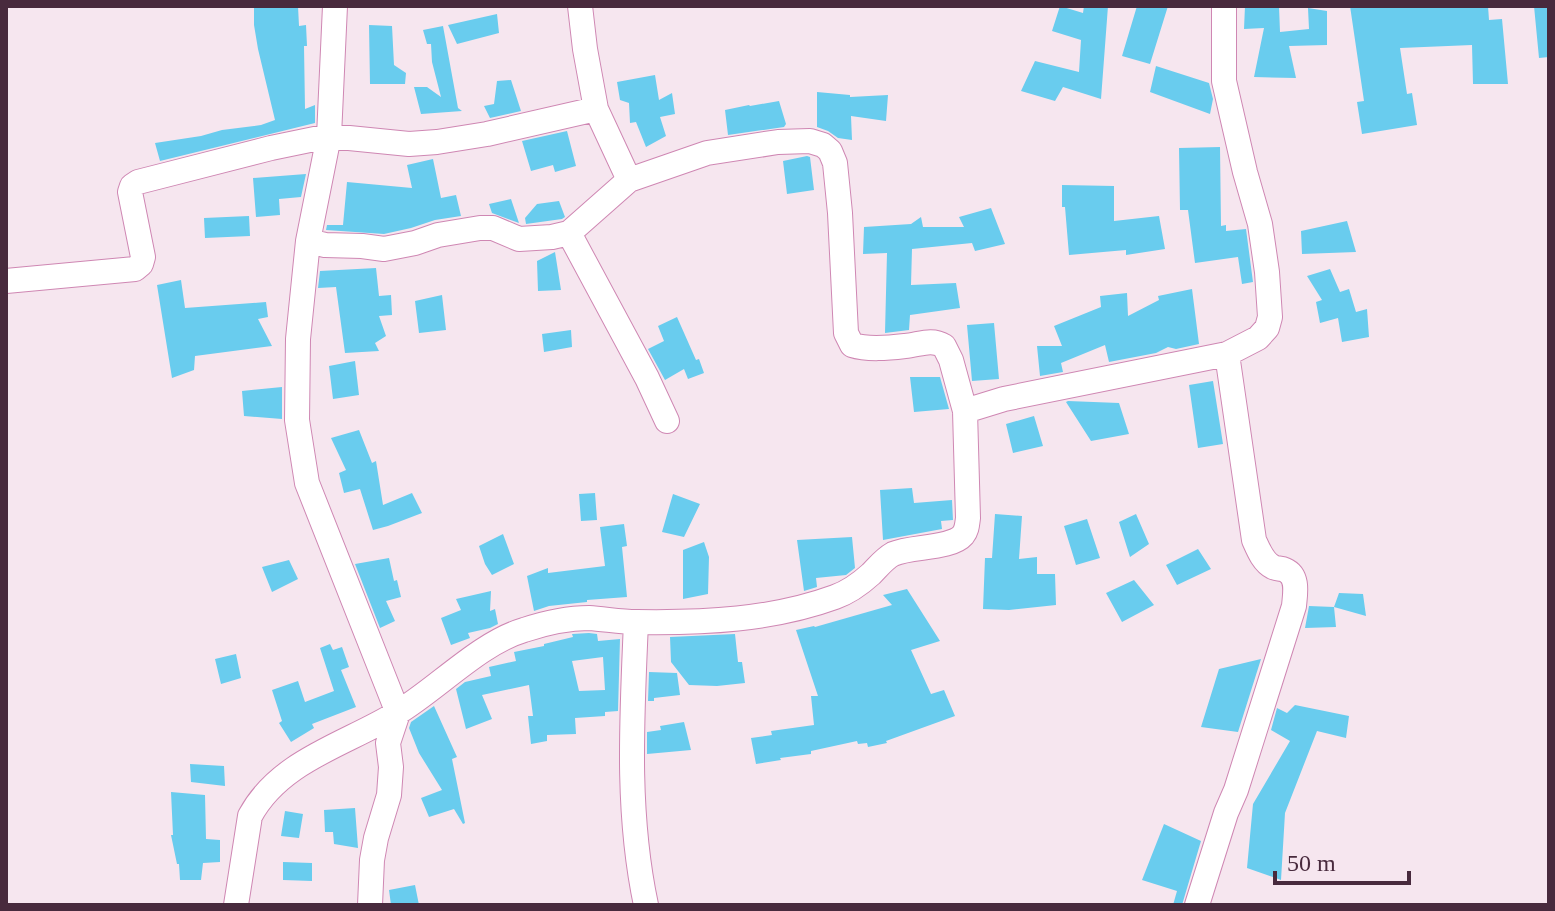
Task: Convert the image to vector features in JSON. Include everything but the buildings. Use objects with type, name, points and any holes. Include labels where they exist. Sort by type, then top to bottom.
[{"type":"street","points":[[335,6],[329,136],[308,241],[298,339],[297,420],[307,483],[398,713],[388,743],[391,767],[389,795],[372,860],[370,905]]},
{"type":"street","points":[[580,6],[596,109],[629,180]]},
{"type":"street","points":[[965,411],[1004,399],[1227,354],[1258,338],[1267,328],[1270,317],[1267,272],[1260,224],[1224,81],[1224,6]]},
{"type":"street","points":[[6,281],[135,269],[141,264],[143,251],[130,192],[138,182],[329,136],[409,144],[437,142],[596,109]]},
{"type":"street","points":[[236,905],[250,816],[257,803],[280,779],[313,757],[398,713],[501,639],[562,620],[729,620],[785,611],[853,589],[892,555],[960,538],[968,518],[965,411],[944,346],[931,341],[908,346],[858,347],[848,340],[835,163],[830,151],[823,145],[810,141],[778,142],[707,153],[629,180],[569,233],[538,239],[519,239],[493,228],[480,228],[384,249],[308,241]]},
{"type":"street","points":[[569,233],[667,421]]},
{"type":"street","points":[[1197,905],[1241,775],[1295,595],[1292,574],[1273,567],[1254,540],[1227,354]]},
{"type":"street","points":[[636,622],[631,791],[638,868],[646,905]]}]
